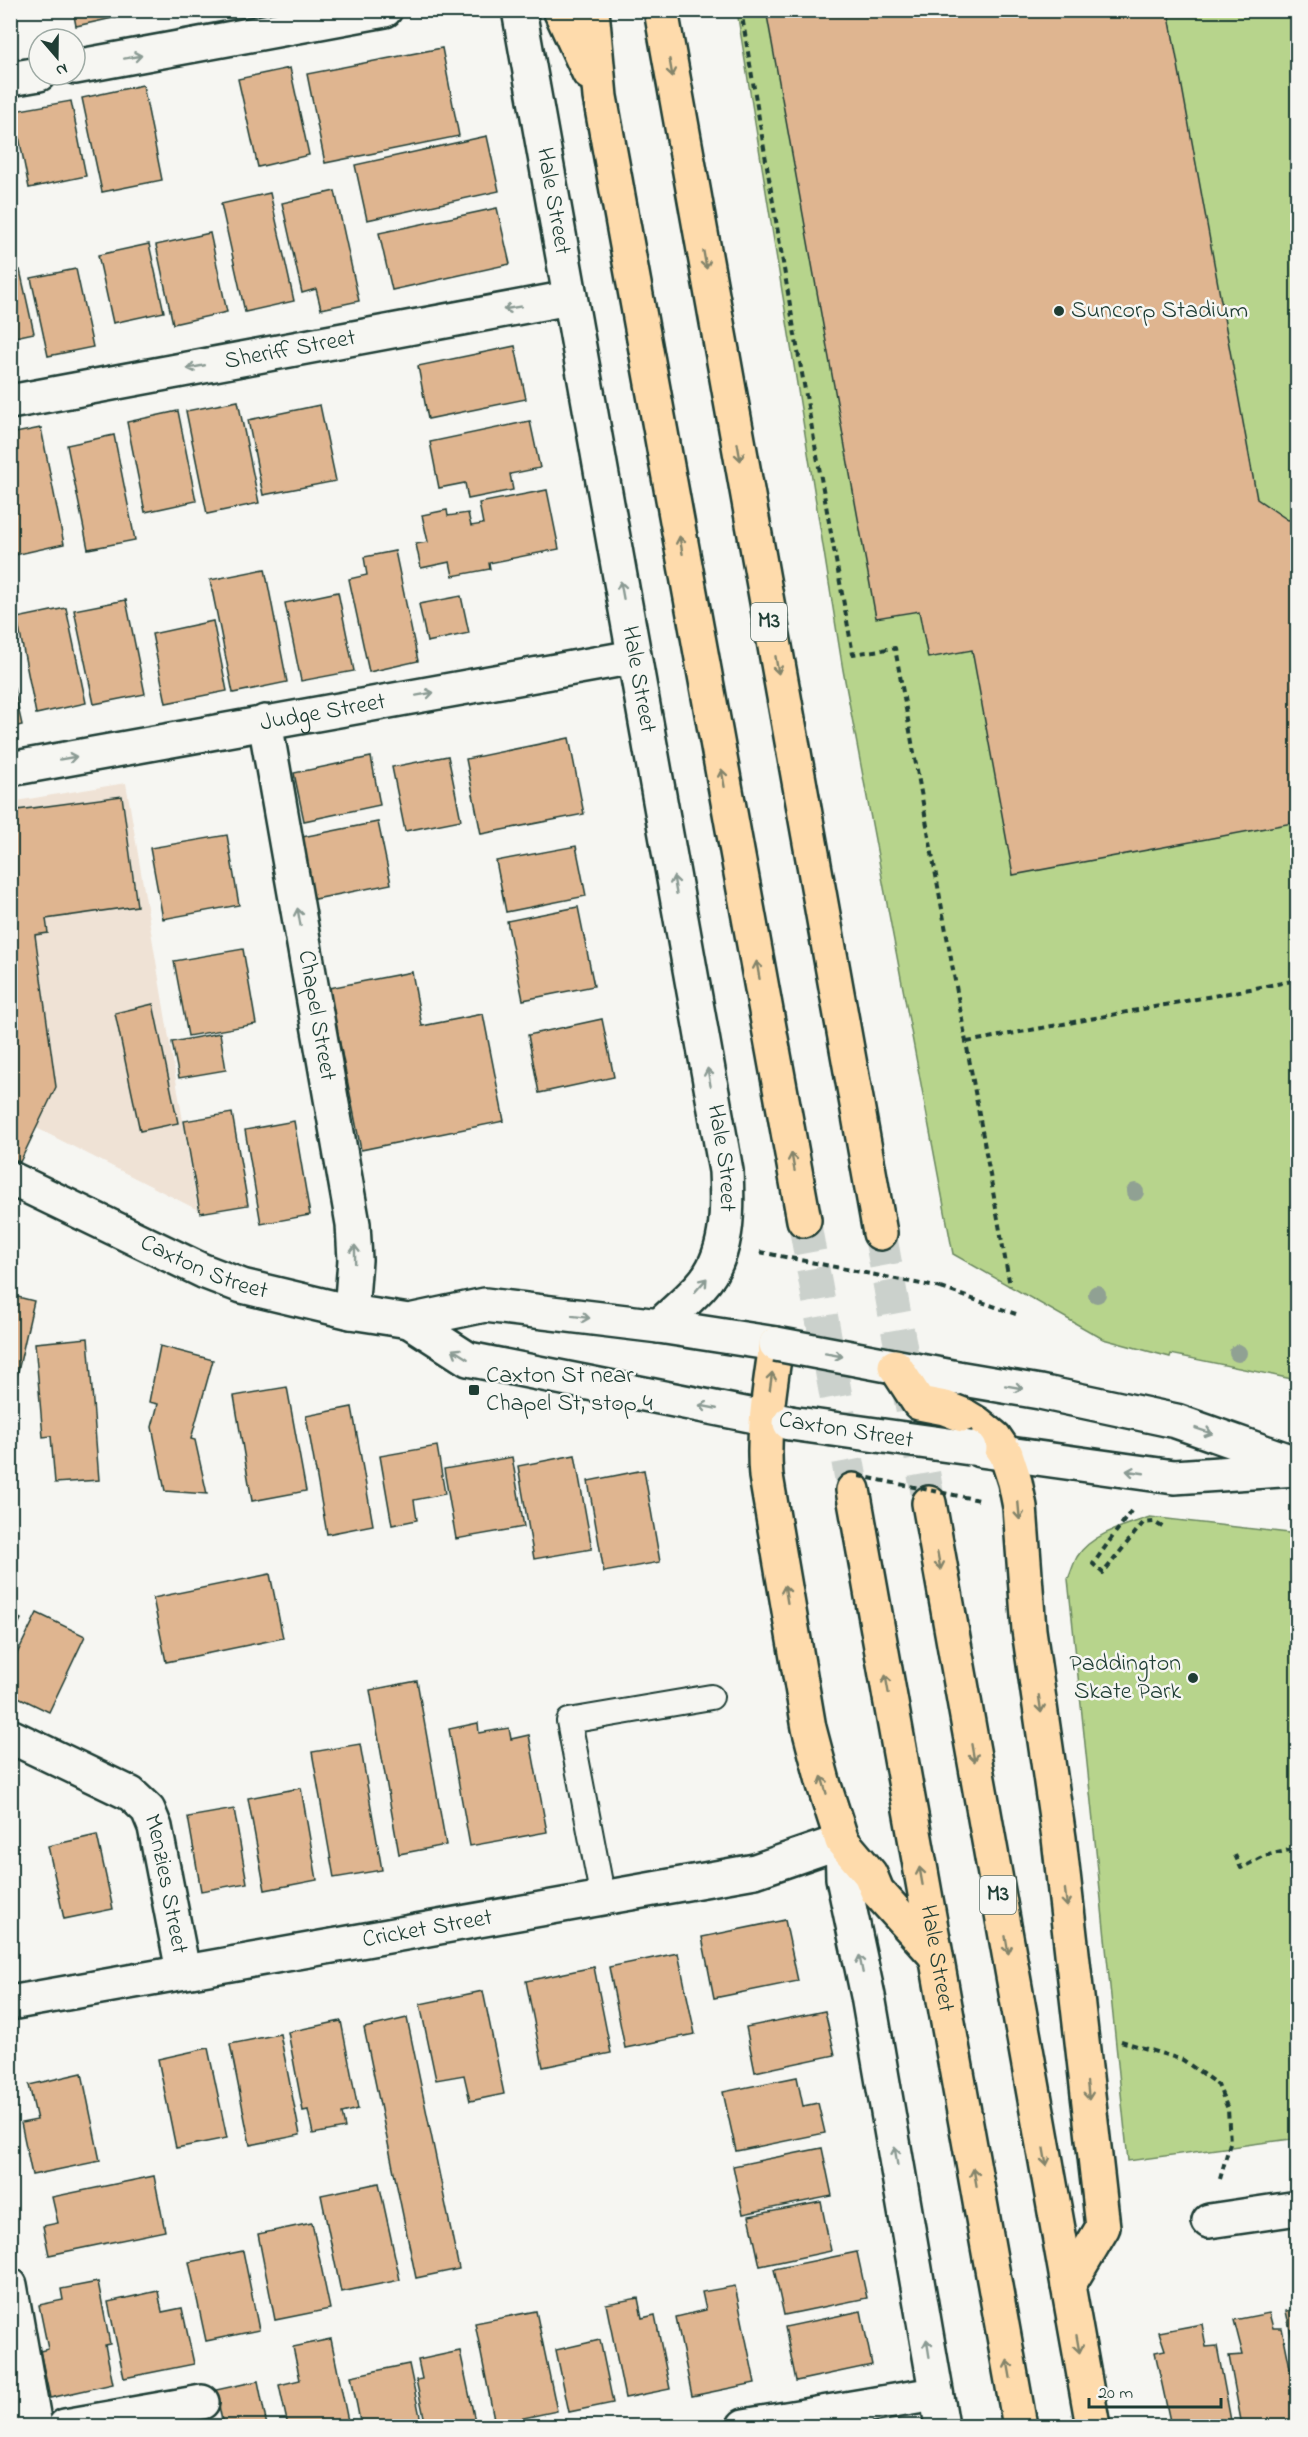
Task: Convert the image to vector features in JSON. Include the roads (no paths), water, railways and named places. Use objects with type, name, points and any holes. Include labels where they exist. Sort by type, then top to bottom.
[{"type":"highway","points":[[560,10],[600,97]]},
{"type":"highway","points":[[592,10],[600,97],[804,1220]]},
{"type":"highway","name":"M3","points":[[661,10],[880,1233]]},
{"type":"highway","points":[[776,1344],[778,1421],[766,1476],[803,1693],[824,1785],[842,1841],[870,1874],[877,1891],[935,1955]]},
{"type":"highway","points":[[895,1366],[919,1403],[945,1408],[963,1415],[994,1438],[1006,1454],[1020,1507],[1029,1630],[1060,1850],[1103,2227],[1068,2286]]},
{"type":"highway","name":"Hale Street","points":[[853,1482],[1020,2427]]},
{"type":"highway","name":"M3","points":[[929,1503],[1093,2427]]},
{"type":"street","points":[[87,65],[386,10]]},
{"type":"street","name":"Hale Street","points":[[519,10],[726,1171],[726,1225],[723,1245],[717,1261],[700,1287],[659,1326]]},
{"type":"street","points":[[10,79],[27,76]]},
{"type":"street","name":"Sheriff Street","points":[[10,402],[569,298]]},
{"type":"street","name":"Judge Street","points":[[10,769],[634,657]]},
{"type":"street","name":"Chapel Street","points":[[265,722],[353,1224],[355,1260],[351,1312]]},
{"type":"street","name":"Caxton Street","points":[[10,1178],[203,1271],[242,1286],[351,1312],[410,1321],[485,1305],[659,1326],[776,1344],[1040,1392],[1176,1421],[1298,1464]]},
{"type":"street","name":"Caxton Street","points":[[410,1321],[468,1359],[842,1432],[1174,1477],[1298,1469]]},
{"type":"street","name":"Menzies Street","points":[[10,1736],[131,1794],[148,1810],[155,1827],[183,1971]]},
{"type":"street","points":[[842,1841],[843,1878],[870,2007],[942,2427]]},
{"type":"street","name":"Cricket Street","points":[[10,2003],[754,1872],[842,1841]]},
{"type":"street","points":[[1209,2221],[1298,2208]]},
{"type":"street","points":[[10,2285],[34,2427]]},
{"type":"street","points":[[744,2427],[936,2394]]},
{"type":"street","points":[[65,2427],[202,2402]]},
{"type":"lane","points":[[603,1899],[569,1721],[711,1697]]},
{"type":"tunnel","points":[[804,1220],[853,1490]]},
{"type":"tunnel","points":[[880,1233],[929,1503]]},
{"type":"place","name":"Suncorp Stadium","points":[[1059,311]]},
{"type":"place","name":"Caxton St near Chapel St, stop 4","points":[[474,1390]]},
{"type":"place","name":"Paddington Skate Park","points":[[1193,1678]]}]
